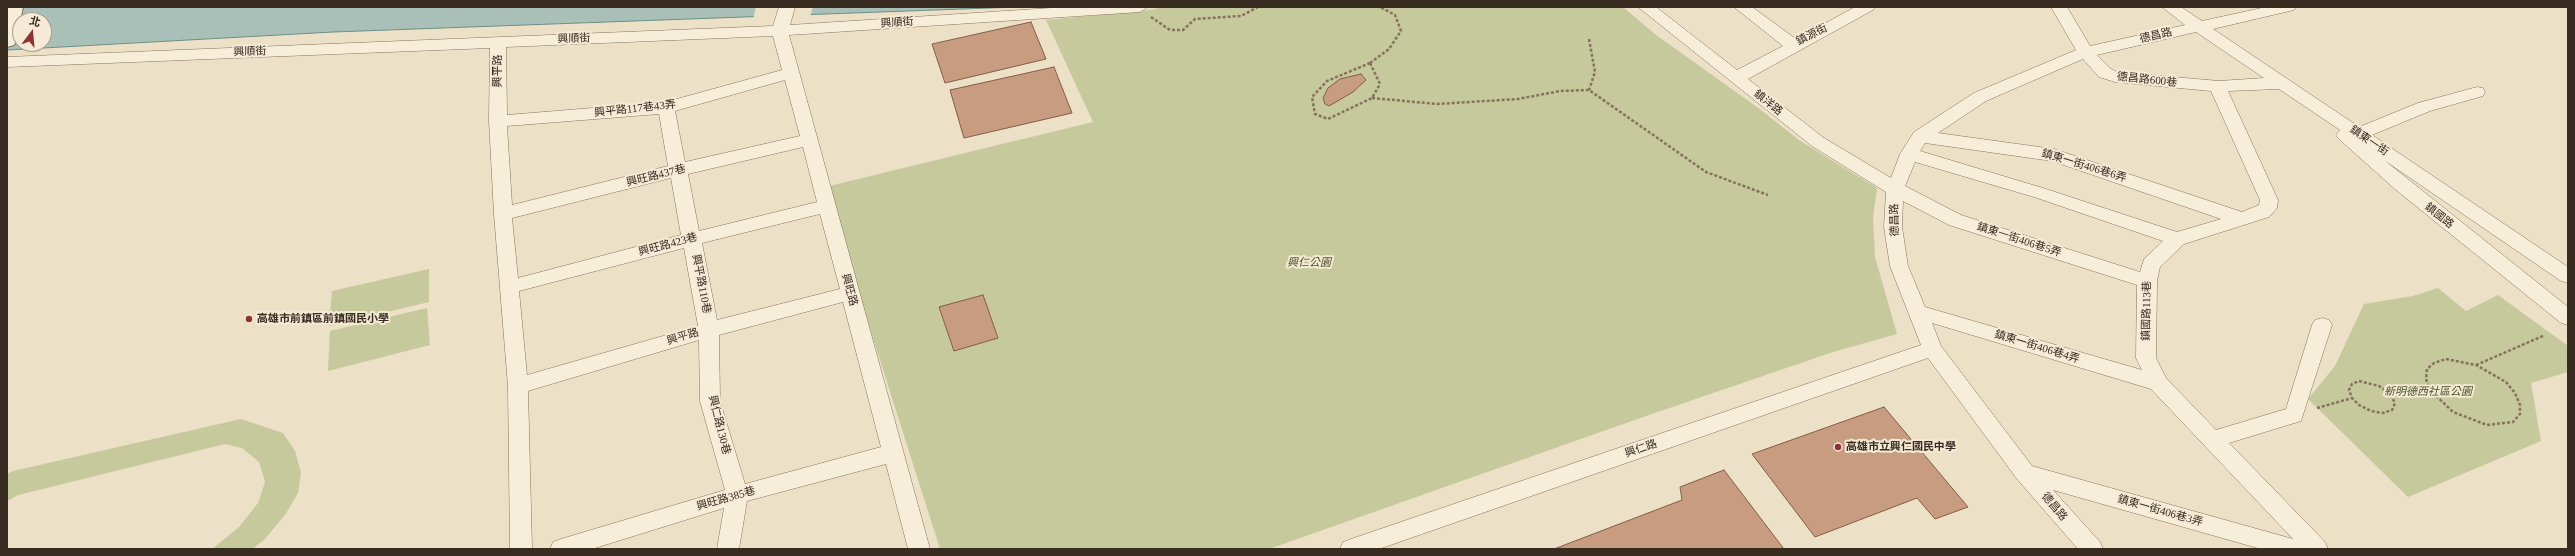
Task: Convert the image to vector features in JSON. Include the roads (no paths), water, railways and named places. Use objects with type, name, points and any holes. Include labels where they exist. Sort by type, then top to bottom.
[{"type":"street","points":[[7,41],[14,7]]},
{"type":"street","points":[[780,31],[787,7]]},
{"type":"street","name":"鎮洋路","points":[[1646,7],[1818,142],[1895,189]]},
{"type":"street","name":"鎮源街","points":[[1742,7],[1794,45],[1866,7]]},
{"type":"street","name":"德昌路600巷","points":[[2059,7],[2085,52],[2105,73],[2115,77],[2219,86]]},
{"type":"street","name":"鎮東一街","points":[[2170,7],[2568,276]]},
{"type":"street","name":"德昌路","points":[[2092,549],[2025,473],[1932,349],[1915,311],[1899,266],[1893,227],[1895,189],[1909,154],[1920,136],[1980,97],[2085,52],[2280,8]]},
{"type":"street","name":"興順街","points":[[7,62],[780,31],[1143,10]]},
{"type":"street","name":"興旺路","points":[[780,31],[919,549]]},
{"type":"street","name":"興平路","points":[[498,42],[498,121],[503,214],[518,386],[521,549]]},
{"type":"street","points":[[1736,78],[1794,45]]},
{"type":"street","name":"興平路117巷43弄","points":[[498,121],[666,108],[791,73]]},
{"type":"street","points":[[2219,86],[2283,83]]},
{"type":"street","name":"鎮國路113巷","points":[[2219,86],[2220,95],[2269,200],[2268,208],[2263,212],[2177,239],[2151,264],[2147,281],[2146,358],[2158,383],[2316,549]]},
{"type":"street","points":[[2358,134],[2424,107],[2477,92]]},
{"type":"street","name":"鎮國路","points":[[2317,106],[2358,149],[2397,182],[2568,318]]},
{"type":"street","name":"興平路110巷","points":[[666,108],[710,330]]},
{"type":"street","name":"鎮東一街406巷6弄","points":[[1920,136],[2054,155],[2242,219]]},
{"type":"street","name":"興旺路437巷","points":[[503,214],[678,170],[809,140]]},
{"type":"street","points":[[1909,154],[2040,193],[2177,239]]},
{"type":"street","name":"鎮東一街406巷5弄","points":[[1895,189],[1955,220],[2147,281]]},
{"type":"street","name":"興旺路423巷","points":[[509,287],[692,239],[827,206]]},
{"type":"street","name":"興平路","points":[[518,386],[710,330],[850,293]]},
{"type":"street","name":"鎮東一街406巷4弄","points":[[1915,311],[2158,383]]},
{"type":"street","points":[[2212,440],[2294,415],[2322,325]]},
{"type":"street","name":"興仁路130巷","points":[[710,330],[710,401],[737,495]]},
{"type":"street","name":"興仁路","points":[[1351,549],[1932,349]]},
{"type":"street","name":"興旺路385巷","points":[[561,549],[737,495],[892,453]]},
{"type":"street","name":"鎮東一街406巷3弄","points":[[2025,473],[2295,549]]},
{"type":"street","points":[[728,549],[737,495]]},
{"type":"water","points":[[7,7],[1017,7],[333,32],[52,48],[52,12],[12,12],[12,50],[7,50]]},
{"type":"place","name":"高雄市前鎮區前鎮國民小學","points":[[249,319]]},
{"type":"place","name":"高雄市立興仁國民中學","points":[[1838,447]]},
{"type":"park label","name":"興仁公園","points":[[1309,263]]},
{"type":"park label","name":"新明德西社區公園","points":[[2428,392]]}]
